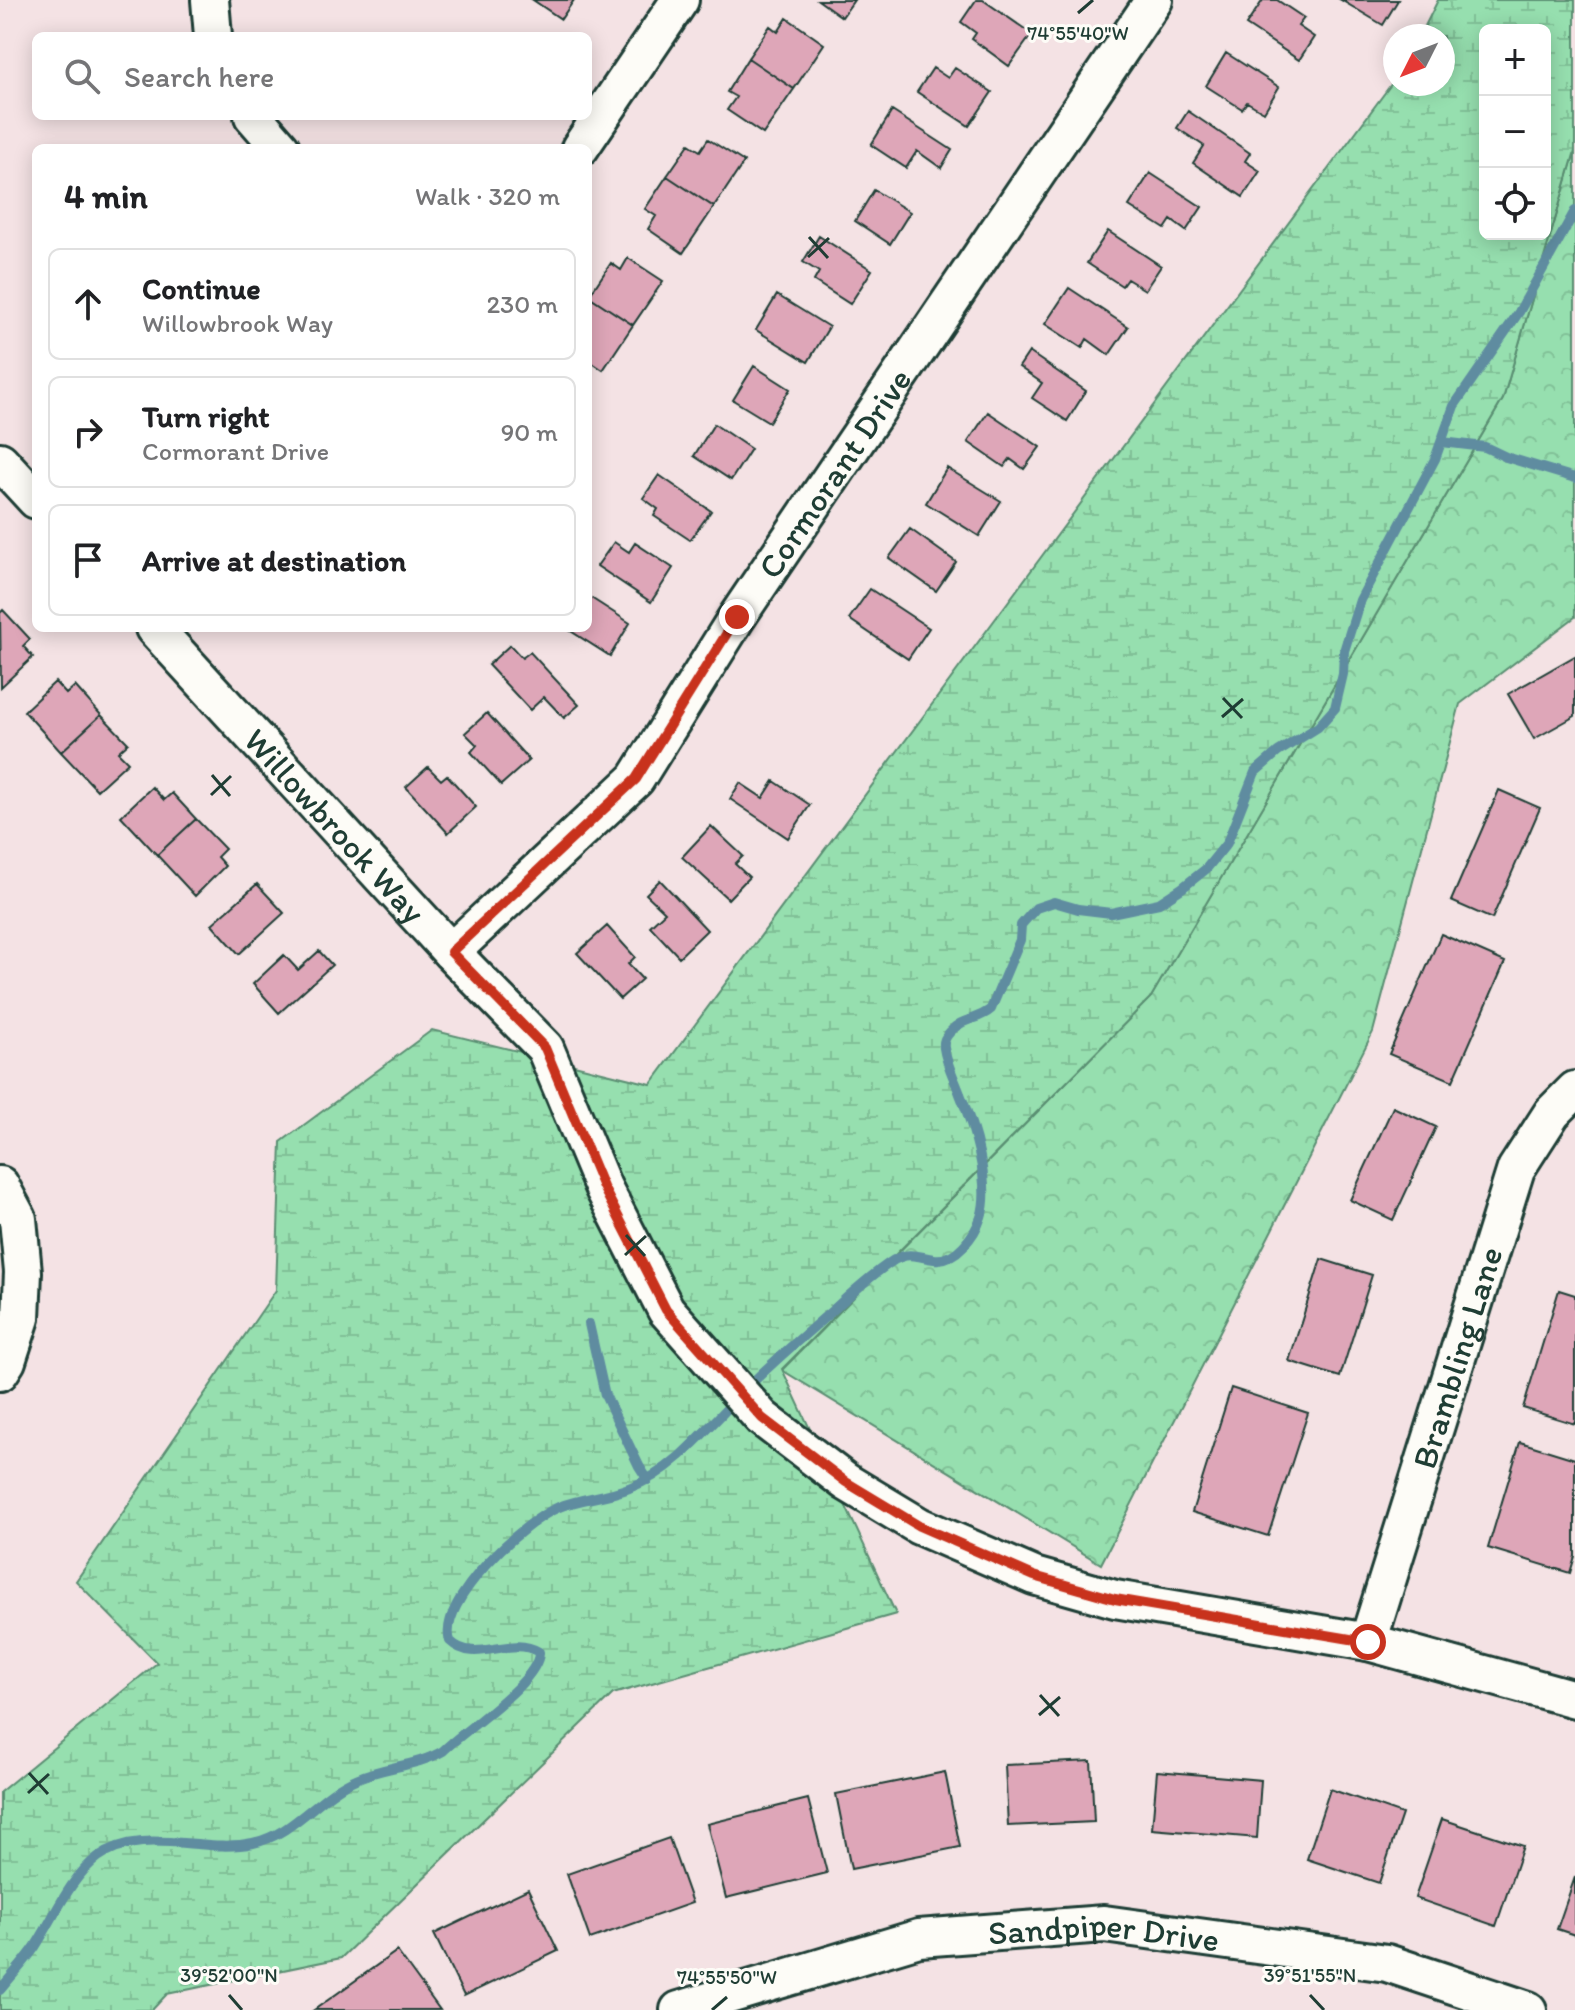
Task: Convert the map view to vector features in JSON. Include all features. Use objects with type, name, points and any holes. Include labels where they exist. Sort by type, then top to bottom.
[{"type":"street","points":[[210,0],[213,32]]},
{"type":"street","points":[[583,144],[680,0]]},
{"type":"street","name":"Cormorant Drive","points":[[451,952],[636,779],[737,617],[1154,0]]},
{"type":"street","points":[[256,120],[278,144]]},
{"type":"street","points":[[0,461],[32,496]]},
{"type":"street","name":"Willowbrook Way","points":[[158,632],[451,952],[545,1048],[603,1187],[666,1310],[762,1418],[834,1473],[919,1526],[1034,1576],[1115,1599],[1368,1642],[1575,1699]]},
{"type":"street","name":"Brambling Lane","points":[[1368,1642],[1516,1169],[1552,1113],[1575,1090]]},
{"type":"street","points":[[0,1185],[18,1219],[23,1272],[21,1318],[7,1361],[0,1372]]},
{"type":"street","name":"Sandpiper Drive","points":[[679,2010],[919,1938],[1104,1924],[1387,1963],[1528,2010]]},
{"type":"green space","points":[[1438,0],[1575,0],[1575,151],[1551,234],[1551,24],[1479,24],[1479,240],[1549,240],[1503,399],[1151,997],[782,1369],[896,1614],[613,1694],[341,1958],[167,1994],[152,2010],[0,2010],[0,1792],[157,1663],[76,1581],[276,1290],[281,1142],[432,1030],[651,1084],[1383,95],[1455,96],[1455,24],[1426,24]]},
{"type":"green space","points":[[1575,151],[1575,617],[1460,704],[1373,1032],[1101,1564],[782,1370],[1151,997],[1503,399]]},
{"type":"building","points":[[533,0],[574,0],[561,19]]},
{"type":"building","points":[[818,0],[854,0],[842,17]]},
{"type":"building","points":[[976,0],[983,0],[1032,34],[1009,66],[972,39],[976,33],[961,22]]},
{"type":"building","points":[[1263,0],[1277,0],[1304,18],[1298,26],[1314,37],[1299,60],[1246,25]]},
{"type":"building","points":[[1341,0],[1398,0],[1383,25]]},
{"type":"building","points":[[787,18],[824,44],[794,89],[748,58],[770,26],[778,32]]},
{"type":"building","points":[[1226,53],[1279,87],[1264,112],[1247,102],[1242,109],[1206,86]]},
{"type":"building","points":[[748,58],[794,89],[763,134],[727,110],[736,97],[727,92]]},
{"type":"building","points":[[933,68],[948,78],[955,68],[992,92],[969,126],[917,92]]},
{"type":"building","points":[[892,111],[952,150],[941,168],[917,151],[906,168],[871,145]]},
{"type":"building","points":[[1188,111],[1250,153],[1245,161],[1260,171],[1243,197],[1193,163],[1204,146],[1177,128]]},
{"type":"building","points":[[708,139],[744,162],[714,207],[667,176],[689,144],[700,151]]},
{"type":"building","points":[[1150,173],[1202,207],[1186,231],[1171,220],[1165,229],[1129,206]]},
{"type":"building","points":[[667,176],[714,207],[683,253],[648,229],[656,216],[645,209]]},
{"type":"building","points":[[874,190],[910,212],[890,244],[855,221]]},
{"type":"building","points":[[1108,231],[1161,266],[1145,290],[1127,279],[1122,286],[1087,263]]},
{"type":"building","points":[[819,236],[872,270],[850,304],[814,281],[819,272],[803,262]]},
{"type":"building","points":[[628,258],[663,281],[633,325],[592,298],[592,292],[611,263],[621,270]]},
{"type":"building","points":[[1069,288],[1128,327],[1109,355],[1087,339],[1082,348],[1045,324]]},
{"type":"building","points":[[777,295],[829,327],[808,362],[756,330]]},
{"type":"building","points":[[592,298],[633,325],[603,370],[592,363]]},
{"type":"building","points":[[1029,352],[1086,391],[1067,421],[1032,398],[1042,383],[1019,367]]},
{"type":"building","points":[[754,366],[790,389],[769,422],[733,400]]},
{"type":"building","points":[[988,412],[1040,447],[1024,469],[1010,459],[1004,467],[968,442]]},
{"type":"building","points":[[714,424],[751,449],[731,480],[694,456]]},
{"type":"building","points":[[947,468],[1001,501],[979,536],[926,503]]},
{"type":"building","points":[[659,475],[711,511],[690,540],[654,516],[658,509],[643,498]]},
{"type":"building","points":[[910,529],[956,562],[936,591],[889,558]]},
{"type":"building","points":[[614,542],[629,552],[635,543],[673,568],[651,602],[597,566]]},
{"type":"building","points":[[870,589],[929,628],[908,659],[849,619]]},
{"type":"building","points":[[592,599],[630,623],[610,656],[572,632],[592,632]]},
{"type":"building","points":[[3,610],[30,639],[23,646],[33,657],[1,687],[0,613]]},
{"type":"building","points":[[510,645],[522,658],[530,652],[579,705],[564,718],[544,697],[530,710],[488,665]]},
{"type":"building","points":[[1575,656],[1575,716],[1534,739],[1508,694]]},
{"type":"building","points":[[55,682],[66,694],[75,686],[101,715],[61,752],[24,711]]},
{"type":"building","points":[[487,713],[529,760],[501,785],[471,752],[477,745],[465,733]]},
{"type":"building","points":[[101,715],[128,743],[118,752],[128,762],[97,790],[61,752]]},
{"type":"building","points":[[428,767],[441,780],[447,775],[476,807],[448,833],[406,787]]},
{"type":"building","points":[[774,781],[810,805],[788,838],[730,799],[740,783],[763,798]]},
{"type":"building","points":[[152,787],[164,800],[172,793],[196,819],[157,855],[121,816]]},
{"type":"building","points":[[1499,790],[1540,808],[1492,919],[1451,901]]},
{"type":"building","points":[[196,819],[225,849],[217,857],[225,866],[195,896],[157,855]]},
{"type":"building","points":[[711,826],[743,856],[735,864],[749,877],[728,899],[682,857]]},
{"type":"building","points":[[660,880],[707,930],[679,957],[650,926],[665,912],[646,894]]},
{"type":"building","points":[[257,884],[284,913],[239,954],[212,924]]},
{"type":"building","points":[[607,926],[635,957],[628,964],[642,979],[620,999],[577,953]]},
{"type":"building","points":[[1441,934],[1505,962],[1453,1081],[1389,1054]]},
{"type":"building","points":[[319,951],[332,965],[279,1013],[253,984],[284,955],[298,970]]},
{"type":"building","points":[[1393,1107],[1436,1127],[1393,1220],[1350,1200]]},
{"type":"building","points":[[1321,1259],[1372,1275],[1340,1377],[1289,1361]]},
{"type":"building","points":[[1559,1290],[1575,1295],[1575,1424],[1523,1408]]},
{"type":"building","points":[[1231,1388],[1308,1413],[1268,1536],[1192,1512]]},
{"type":"building","points":[[1520,1442],[1575,1459],[1575,1556],[1570,1573],[1488,1548]]},
{"type":"building","points":[[1091,1761],[1094,1822],[1008,1826],[1005,1765]]},
{"type":"building","points":[[1157,1771],[1261,1780],[1257,1838],[1152,1829]]},
{"type":"building","points":[[945,1772],[960,1847],[851,1869],[836,1794]]},
{"type":"building","points":[[1330,1789],[1402,1814],[1379,1883],[1307,1859]]},
{"type":"building","points":[[808,1799],[827,1873],[726,1898],[707,1824]]},
{"type":"building","points":[[1442,1819],[1523,1846],[1496,1926],[1415,1898]]},
{"type":"building","points":[[669,1838],[692,1903],[590,1939],[567,1874]]},
{"type":"building","points":[[1575,1877],[1575,1935],[1557,1929]]},
{"type":"building","points":[[528,1889],[558,1951],[464,1996],[434,1934]]},
{"type":"building","points":[[397,1951],[440,2010],[314,2010]]},
{"type":"waterway","points":[[0,1990],[35,1947],[79,1876],[98,1857],[115,1848],[153,1841],[214,1845],[253,1843],[294,1823],[330,1794],[356,1779],[443,1751],[528,1677],[539,1652],[516,1646],[471,1651],[450,1641],[450,1624],[457,1605],[486,1564],[544,1515],[559,1507],[621,1491],[662,1470],[782,1355],[894,1260],[909,1255],[942,1259],[964,1246],[981,1217],[984,1204],[983,1172],[975,1138],[945,1054],[946,1037],[954,1027],[991,1009],[1020,940],[1021,925],[1036,908],[1054,902],[1111,913],[1159,903],[1182,888],[1206,869],[1227,843],[1255,772],[1278,752],[1318,727],[1335,708],[1343,674],[1344,651],[1360,600],[1435,459],[1454,406],[1519,312],[1575,211]]},
{"type":"waterway","points":[[1442,442],[1485,447],[1506,457],[1575,478]]},
{"type":"waterway","points":[[589,1324],[605,1395],[648,1480]]},
{"type":"route","points":[[737,617],[636,779],[451,952],[545,1048],[603,1187],[666,1310],[762,1418],[846,1482],[919,1526],[1034,1576],[1115,1599],[1368,1642]]}]
